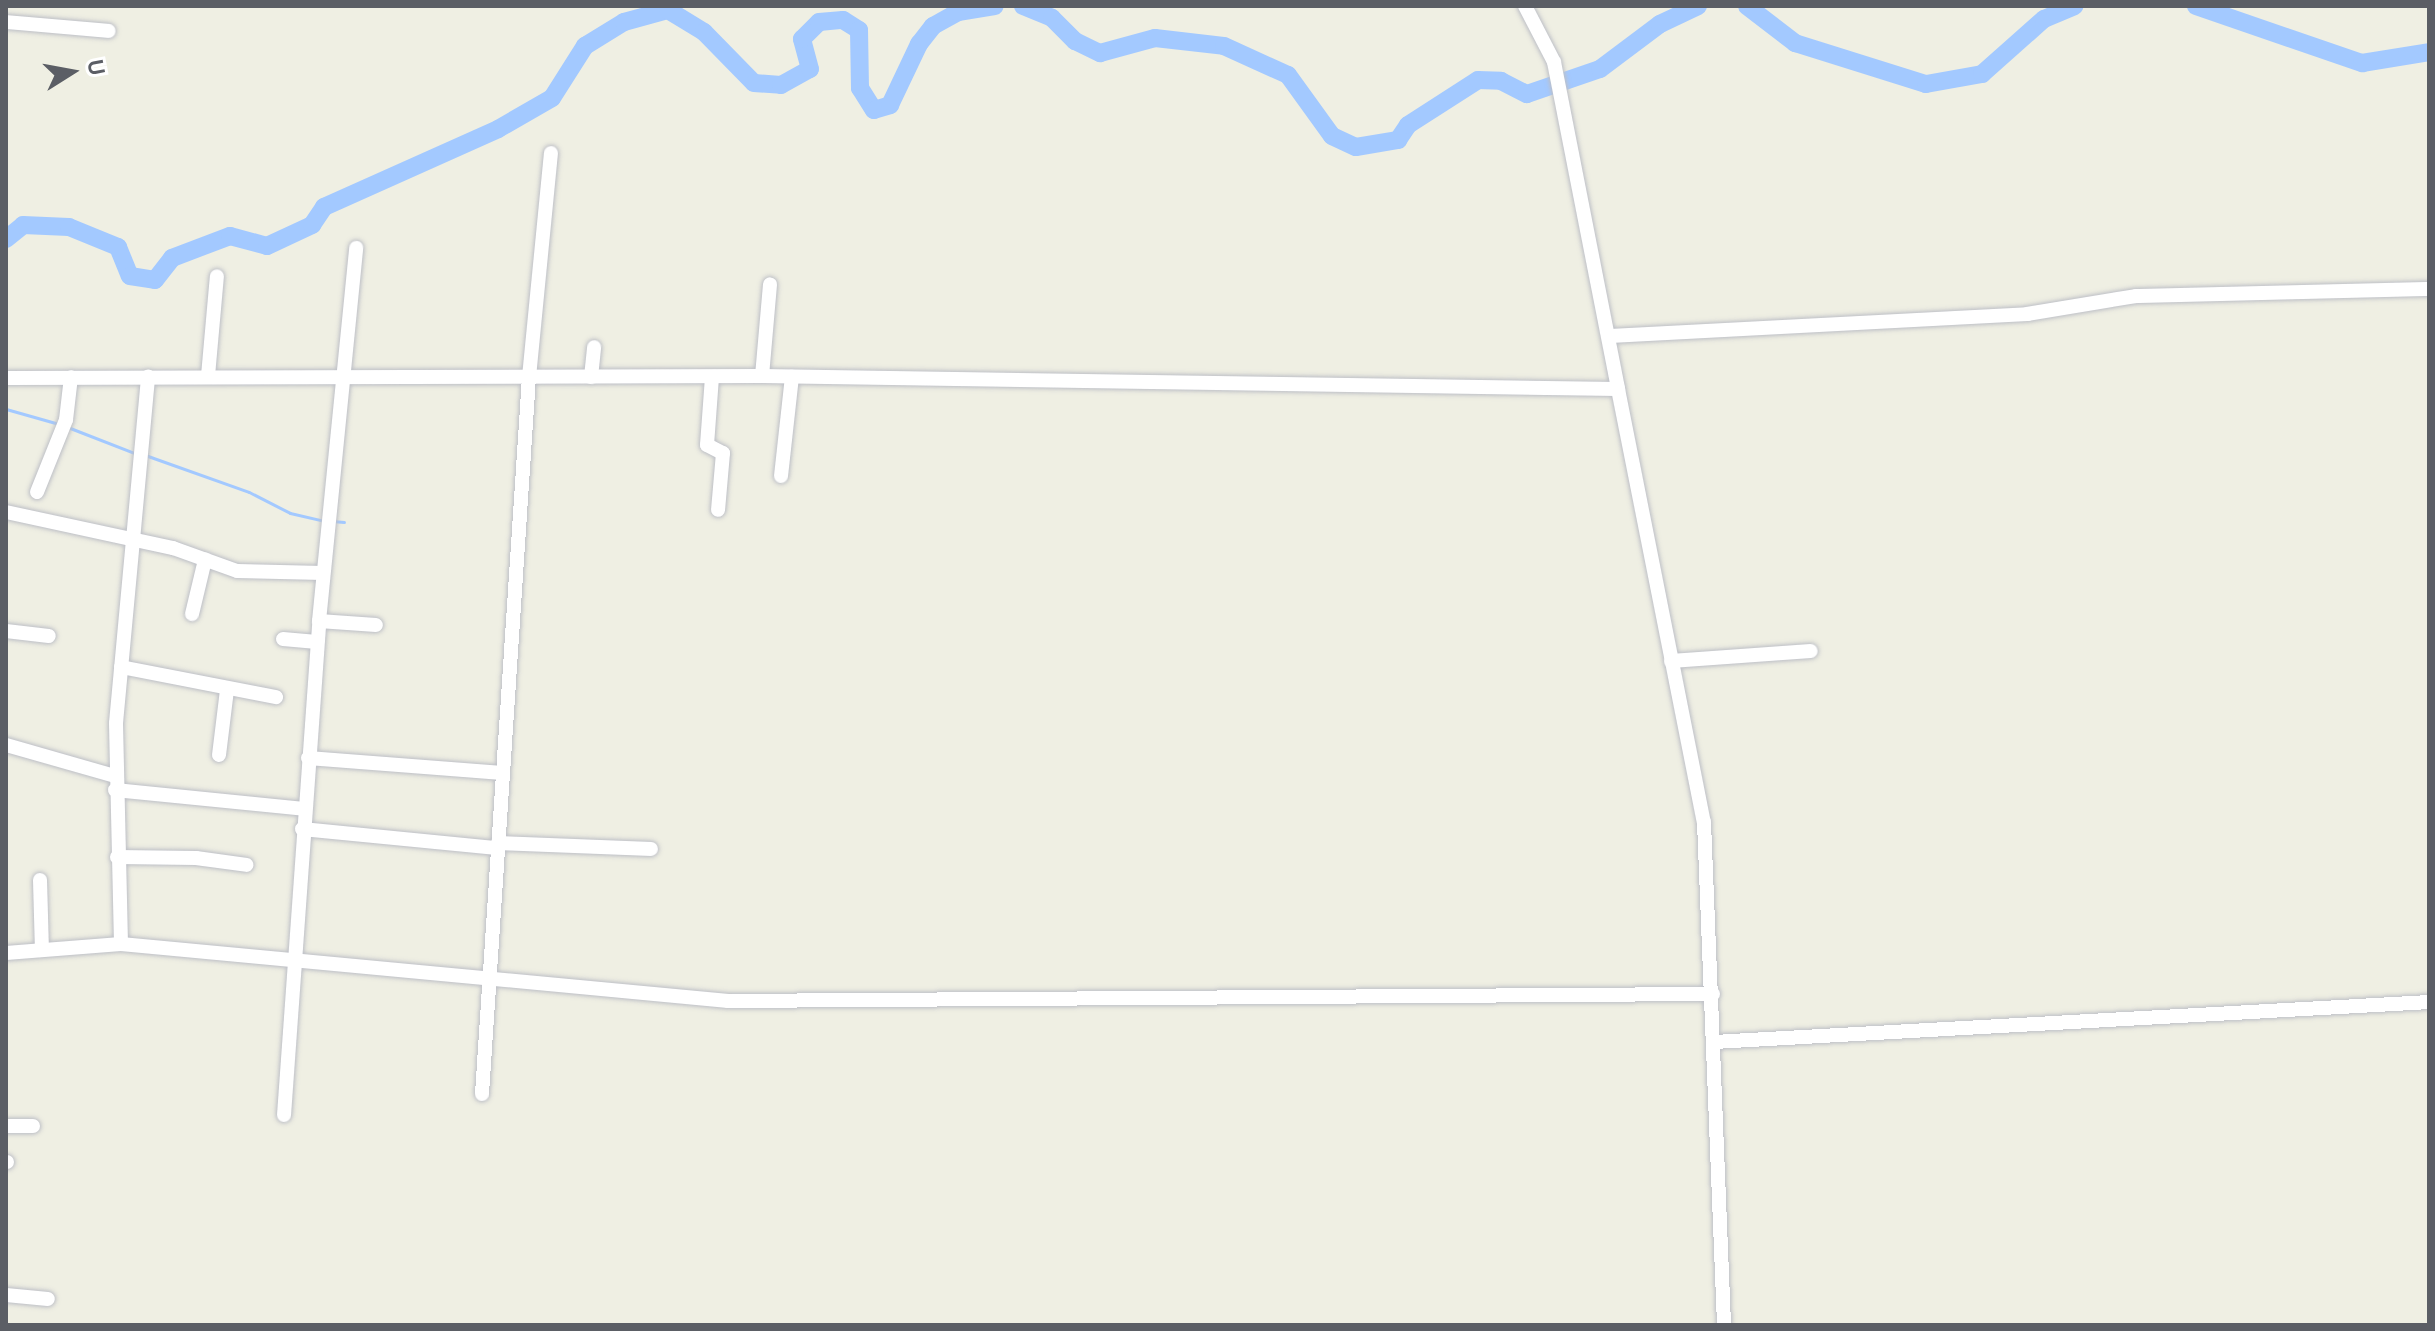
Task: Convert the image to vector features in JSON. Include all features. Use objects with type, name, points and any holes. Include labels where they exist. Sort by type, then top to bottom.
[{"type":"street","points":[[1525,6],[1554,62],[1704,822],[1724,1325]]},
{"type":"street","points":[[6,22],[109,31]]},
{"type":"street","points":[[482,1094],[529,377],[551,153]]},
{"type":"street","points":[[284,1115],[298,962],[302,829],[317,642],[356,248]]},
{"type":"street","points":[[208,376],[217,276]]},
{"type":"street","points":[[762,376],[770,284]]},
{"type":"street","points":[[1610,336],[2027,314],[2136,296],[2429,289]]},
{"type":"street","points":[[591,377],[594,347]]},
{"type":"street","points":[[121,944],[115,783],[121,667],[148,376]]},
{"type":"street","points":[[6,378],[762,376],[1618,389]]},
{"type":"street","points":[[37,492],[64,426],[71,377]]},
{"type":"street","points":[[712,377],[707,445],[723,453],[718,510]]},
{"type":"street","points":[[781,476],[792,377]]},
{"type":"street","points":[[6,512],[133,538],[263,574],[323,573]]},
{"type":"street","points":[[192,614],[205,560]]},
{"type":"street","points":[[319,621],[376,625]]},
{"type":"street","points":[[6,631],[49,636]]},
{"type":"street","points":[[283,639],[317,642]]},
{"type":"street","points":[[1671,661],[1811,651]]},
{"type":"street","points":[[121,667],[227,690],[276,697]]},
{"type":"street","points":[[219,755],[227,690]]},
{"type":"street","points":[[6,745],[115,783],[304,809]]},
{"type":"street","points":[[308,758],[502,773]]},
{"type":"street","points":[[302,829],[497,845],[651,849]]},
{"type":"street","points":[[117,857],[196,858],[247,865]]},
{"type":"street","points":[[40,880],[42,950]]},
{"type":"street","points":[[6,953],[121,944],[298,962],[488,975],[728,1001],[973,1004],[1713,994]]},
{"type":"street","points":[[1714,1042],[2429,1002]]},
{"type":"street","points":[[6,1126],[33,1126]]},
{"type":"street","points":[[6,1295],[48,1299]]},
{"type":"waterway","points":[[6,239],[23,225],[69,227],[118,247],[130,276],[155,280],[172,258],[230,236],[267,246],[312,225],[324,207],[498,129],[552,98],[585,46],[624,22],[668,10],[704,32],[754,83],[781,85],[810,69],[802,39],[819,22],[843,20],[859,30],[860,88],[874,110],[890,105],[919,44],[933,26],[958,12],[995,6]]},
{"type":"waterway","points":[[1023,6],[1052,18],[1075,41],[1100,53],[1155,38],[1224,46],[1288,75],[1332,136],[1356,147],[1398,140],[1408,125],[1478,80],[1501,81],[1527,94],[1600,69],[1660,24],[1698,6]]},
{"type":"waterway","points":[[1747,6],[1795,43],[1926,84],[1982,74],[2044,19],[2074,6]]},
{"type":"waterway","points":[[2196,6],[2362,63],[2429,52]]},
{"type":"waterway","points":[[6,409],[59,424]]},
{"type":"waterway","points":[[70,428],[137,454]]},
{"type":"waterway","points":[[145,455],[249,492],[290,513],[325,521]]},
{"type":"waterway","points":[[332,521],[344,522]]}]
